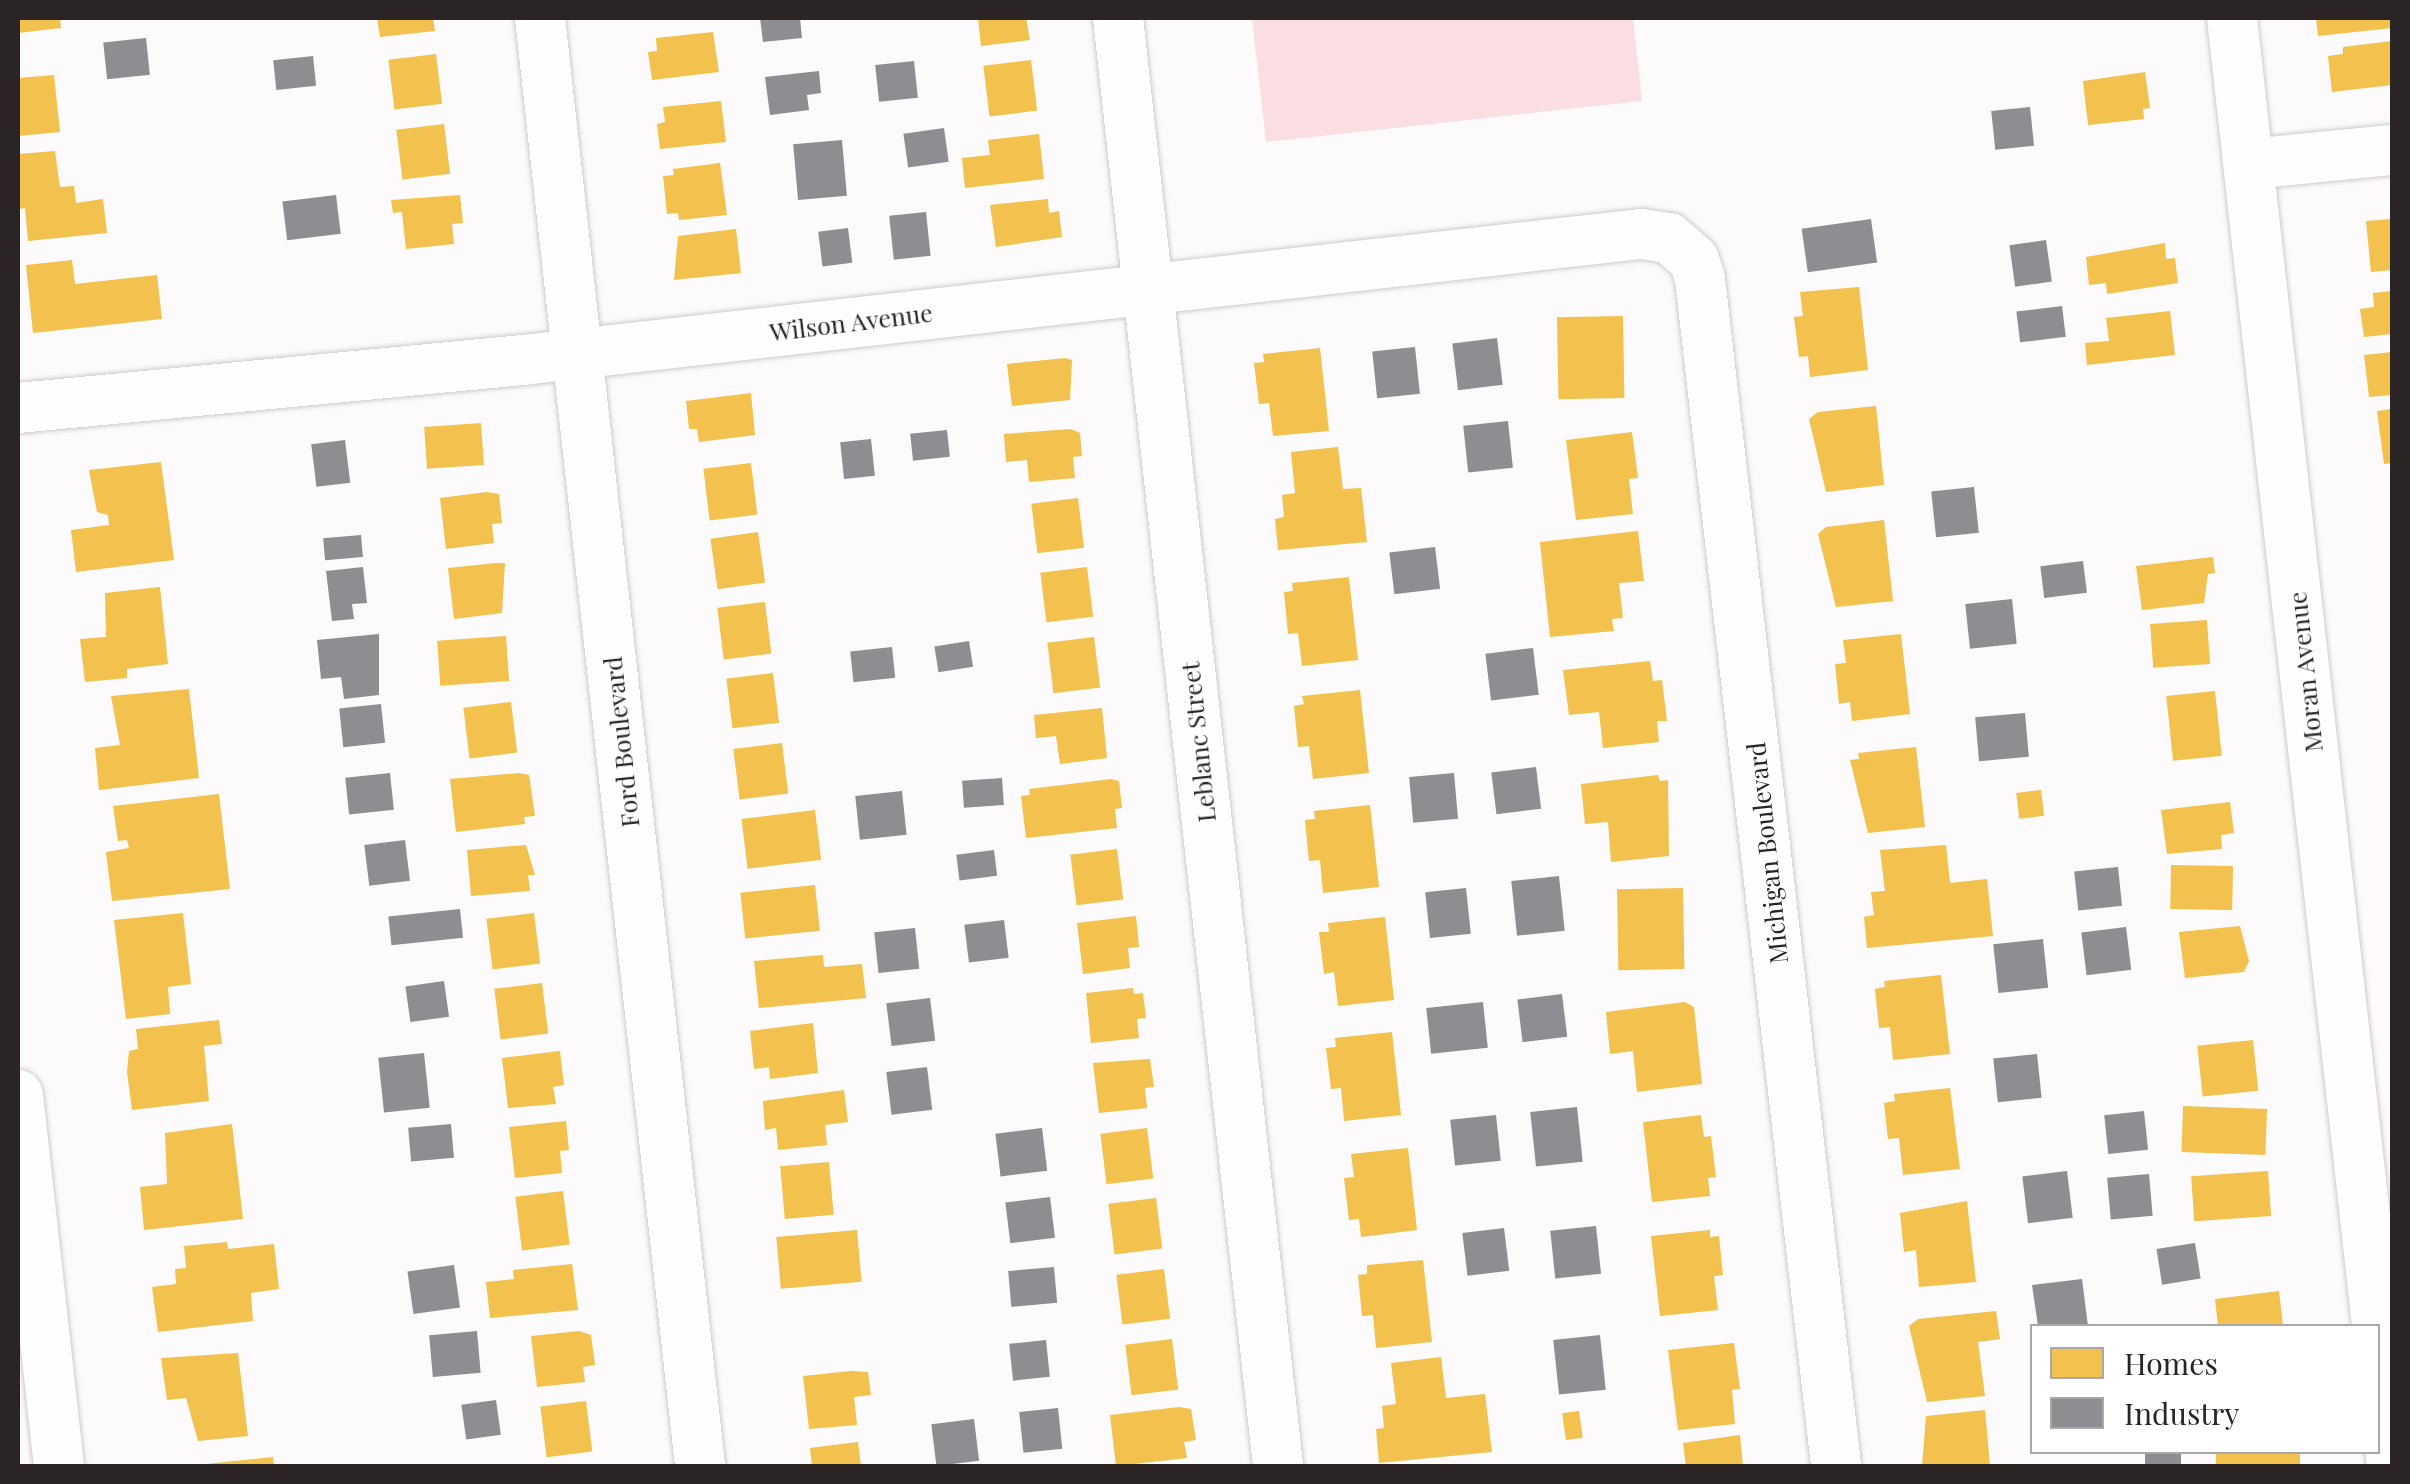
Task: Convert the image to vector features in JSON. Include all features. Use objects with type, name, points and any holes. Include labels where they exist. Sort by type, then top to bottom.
[{"type":"street","name":"Ford Boulevard","points":[[540,18],[700,1466]]},
{"type":"street","name":"Leblanc Street","points":[[1118,18],[1278,1466]]},
{"type":"street","name":"Moran Avenue","points":[[2232,18],[2376,1324]]},
{"type":"street","points":[[2248,164],[2392,150]]},
{"type":"street","name":"Wilson Avenue","points":[[18,408],[579,353],[1641,234],[1681,245]]},
{"type":"street","name":"Michigan Boulevard","points":[[1681,245],[1700,280],[1836,1466]]},
{"type":"street","points":[[18,1095],[58,1466]]},
{"type":"street","points":[[2380,1355],[2392,1466]]},
{"type":"shaded area","points":[[1252,18],[1633,18],[1642,101],[1266,142]]},
{"type":"building: Homes","points":[[18,18],[60,18],[61,28],[18,33]]},
{"type":"building: Homes","points":[[377,18],[433,18],[435,31],[380,37]]},
{"type":"building: Homes","points":[[978,18],[1026,18],[1030,40],[981,46]]},
{"type":"building: Homes","points":[[2316,18],[2392,18],[2392,28],[2318,36]]},
{"type":"building: Homes","points":[[713,32],[719,72],[652,80],[648,52],[657,51],[656,38]]},
{"type":"building: Homes","points":[[2392,41],[2392,85],[2332,92],[2328,56],[2343,54],[2343,47]]},
{"type":"building: Homes","points":[[436,54],[442,104],[394,109],[388,60]]},
{"type":"building: Homes","points":[[1031,60],[1037,111],[990,116],[983,66]]},
{"type":"building: Homes","points":[[2145,72],[2150,108],[2143,109],[2144,119],[2088,125],[2083,81]]},
{"type":"building: Homes","points":[[54,75],[60,132],[18,136],[18,78]]},
{"type":"building: Homes","points":[[721,101],[726,142],[660,149],[657,124],[665,122],[663,107]]},
{"type":"building: Homes","points":[[444,124],[450,174],[402,179],[396,130]]},
{"type":"building: Homes","points":[[1039,134],[1044,179],[965,188],[962,158],[990,155],[988,140]]},
{"type":"building: Homes","points":[[55,151],[60,187],[74,186],[76,203],[103,199],[107,233],[28,241],[25,208],[19,209],[18,154]]},
{"type":"building: Homes","points":[[720,163],[727,215],[679,220],[678,213],[667,214],[663,176],[674,175],[673,169]]},
{"type":"building: Homes","points":[[460,195],[463,223],[452,224],[454,244],[406,249],[402,212],[393,213],[391,200]]},
{"type":"building: Homes","points":[[1048,199],[1049,213],[1059,211],[1062,237],[996,247],[990,205]]},
{"type":"building: Homes","points":[[2392,219],[2392,270],[2371,272],[2366,221]]},
{"type":"building: Homes","points":[[736,229],[741,273],[674,280],[678,236]]},
{"type":"building: Homes","points":[[2165,243],[2166,259],[2175,258],[2178,283],[2107,294],[2106,283],[2089,285],[2086,257]]},
{"type":"building: Homes","points":[[72,260],[75,284],[157,275],[162,319],[33,333],[26,265]]},
{"type":"building: Homes","points":[[1859,287],[1868,370],[1810,377],[1808,356],[1799,357],[1794,317],[1803,316],[1800,292]]},
{"type":"building: Homes","points":[[2392,291],[2392,334],[2364,337],[2360,309],[2374,307],[2373,293]]},
{"type":"building: Homes","points":[[2170,311],[2175,355],[2087,365],[2085,343],[2109,341],[2106,318]]},
{"type":"building: Homes","points":[[1623,316],[1624,398],[1558,399],[1557,317]]},
{"type":"building: Homes","points":[[1320,348],[1329,431],[1273,436],[1269,403],[1259,404],[1254,363],[1264,362],[1263,354]]},
{"type":"building: Homes","points":[[2392,352],[2392,395],[2369,397],[2364,355]]},
{"type":"building: Homes","points":[[1072,360],[1070,400],[1012,406],[1007,364]]},
{"type":"building: Homes","points":[[751,393],[755,435],[699,442],[697,429],[689,429],[686,401]]},
{"type":"building: Homes","points":[[1876,406],[1884,485],[1826,492],[1809,419],[1818,412]]},
{"type":"building: Homes","points":[[2392,409],[2392,463],[2384,464],[2377,411]]},
{"type":"building: Homes","points":[[481,423],[484,465],[427,469],[424,427]]},
{"type":"building: Homes","points":[[1071,429],[1080,433],[1082,456],[1073,457],[1075,478],[1029,482],[1027,460],[1006,462],[1004,434]]},
{"type":"building: Homes","points":[[1632,432],[1638,478],[1629,479],[1633,514],[1576,520],[1566,440]]},
{"type":"building: Homes","points":[[1338,447],[1343,489],[1361,488],[1367,542],[1278,550],[1275,519],[1284,517],[1282,495],[1295,493],[1291,452]]},
{"type":"building: Homes","points":[[161,462],[174,560],[76,572],[71,530],[109,525],[108,515],[97,512],[89,470]]},
{"type":"building: Homes","points":[[751,463],[757,515],[710,520],[703,469]]},
{"type":"building: Homes","points":[[499,494],[502,523],[492,524],[494,543],[446,549],[440,498]]},
{"type":"building: Homes","points":[[1078,498],[1084,548],[1037,553],[1031,504]]},
{"type":"building: Homes","points":[[1884,520],[1893,601],[1836,607],[1818,534],[1826,527]]},
{"type":"building: Homes","points":[[1638,531],[1644,581],[1619,583],[1623,618],[1612,619],[1614,631],[1550,637],[1540,542]]},
{"type":"building: Homes","points":[[758,532],[765,583],[718,589],[710,539]]},
{"type":"building: Homes","points":[[2213,557],[2215,573],[2208,574],[2204,603],[2142,610],[2136,566]]},
{"type":"building: Homes","points":[[505,563],[502,613],[454,619],[448,568]]},
{"type":"building: Homes","points":[[1087,567],[1093,617],[1046,622],[1040,573]]},
{"type":"building: Homes","points":[[1349,577],[1358,660],[1302,666],[1298,633],[1288,634],[1284,592],[1293,591],[1292,583]]},
{"type":"building: Homes","points":[[160,587],[168,664],[127,669],[127,678],[85,682],[80,639],[106,637],[105,593]]},
{"type":"building: Homes","points":[[765,602],[771,654],[724,659],[717,608]]},
{"type":"building: Homes","points":[[2207,620],[2210,664],[2153,668],[2150,624]]},
{"type":"building: Homes","points":[[1901,634],[1910,714],[1852,721],[1850,702],[1839,704],[1835,664],[1846,663],[1843,640]]},
{"type":"building: Homes","points":[[506,636],[509,681],[440,686],[437,641]]},
{"type":"building: Homes","points":[[1094,637],[1100,688],[1054,693],[1047,643]]},
{"type":"building: Homes","points":[[1650,661],[1653,681],[1662,680],[1667,721],[1657,721],[1659,742],[1603,748],[1599,712],[1569,715],[1563,670]]},
{"type":"building: Homes","points":[[773,673],[779,723],[732,728],[726,679]]},
{"type":"building: Homes","points":[[189,689],[199,778],[99,790],[95,748],[120,745],[111,696]]},
{"type":"building: Homes","points":[[1360,690],[1369,773],[1313,779],[1309,746],[1298,747],[1294,706],[1304,704],[1302,696]]},
{"type":"building: Homes","points":[[2215,691],[2222,756],[2173,761],[2166,696]]},
{"type":"building: Homes","points":[[511,702],[517,753],[470,758],[463,708]]},
{"type":"building: Homes","points":[[1102,708],[1107,758],[1060,764],[1056,736],[1036,738],[1034,715]]},
{"type":"building: Homes","points":[[782,743],[788,794],[740,800],[733,749]]},
{"type":"building: Homes","points":[[1916,747],[1925,827],[1868,833],[1850,760],[1859,759],[1858,753]]},
{"type":"building: Homes","points":[[529,775],[535,816],[524,817],[525,824],[456,832],[450,779]]},
{"type":"building: Homes","points":[[1658,775],[1660,781],[1668,780],[1669,856],[1611,862],[1608,822],[1585,824],[1581,784]]},
{"type":"building: Homes","points":[[1119,781],[1122,808],[1115,809],[1117,828],[1026,838],[1021,796],[1030,795],[1029,789]]},
{"type":"building: Homes","points":[[2041,790],[2044,816],[2019,819],[2016,793]]},
{"type":"building: Homes","points":[[219,794],[230,889],[112,901],[106,852],[129,848],[127,840],[118,841],[113,806]]},
{"type":"building: Homes","points":[[2230,802],[2234,833],[2221,835],[2222,849],[2167,854],[2161,810]]},
{"type":"building: Homes","points":[[1370,805],[1379,887],[1323,893],[1320,860],[1309,861],[1305,820],[1315,819],[1314,811]]},
{"type":"building: Homes","points":[[815,810],[821,860],[748,869],[742,819]]},
{"type":"building: Homes","points":[[526,845],[535,875],[528,875],[530,891],[471,896],[467,850]]},
{"type":"building: Homes","points":[[1946,845],[1950,883],[1987,879],[1993,936],[1867,948],[1864,917],[1874,915],[1871,892],[1885,891],[1880,850]]},
{"type":"building: Homes","points":[[1117,849],[1123,900],[1077,905],[1070,855]]},
{"type":"building: Homes","points":[[2171,865],[2233,866],[2232,910],[2170,909]]},
{"type":"building: Homes","points":[[815,885],[820,931],[745,939],[740,893]]},
{"type":"building: Homes","points":[[1683,888],[1684,969],[1618,970],[1617,889]]},
{"type":"building: Homes","points":[[183,913],[191,984],[168,987],[170,1014],[126,1019],[114,920]]},
{"type":"building: Homes","points":[[534,913],[540,964],[493,969],[486,919]]},
{"type":"building: Homes","points":[[1136,916],[1139,947],[1128,948],[1130,968],[1083,974],[1077,923]]},
{"type":"building: Homes","points":[[1385,917],[1394,1000],[1338,1006],[1334,972],[1324,974],[1319,932],[1329,932],[1328,923]]},
{"type":"building: Homes","points":[[2240,926],[2249,961],[2244,972],[2185,978],[2179,932]]},
{"type":"building: Homes","points":[[823,955],[824,967],[862,964],[866,998],[759,1008],[754,961]]},
{"type":"building: Homes","points":[[1941,975],[1950,1054],[1893,1060],[1890,1027],[1879,1028],[1875,989],[1885,987],[1884,981]]},
{"type":"building: Homes","points":[[542,983],[548,1034],[501,1039],[494,989]]},
{"type":"building: Homes","points":[[1133,988],[1134,994],[1143,993],[1146,1018],[1137,1019],[1139,1038],[1091,1043],[1086,993]]},
{"type":"building: Homes","points":[[1685,1002],[1694,1007],[1702,1084],[1637,1092],[1633,1051],[1610,1054],[1606,1012]]},
{"type":"building: Homes","points":[[219,1020],[222,1044],[204,1046],[209,1101],[132,1110],[127,1072],[129,1051],[138,1049],[136,1029]]},
{"type":"building: Homes","points":[[813,1023],[818,1073],[770,1079],[769,1067],[754,1069],[750,1031]]},
{"type":"building: Homes","points":[[1392,1032],[1401,1115],[1344,1121],[1341,1088],[1331,1089],[1326,1048],[1336,1047],[1335,1038]]},
{"type":"building: Homes","points":[[2253,1040],[2258,1091],[2203,1097],[2197,1046]]},
{"type":"building: Homes","points":[[560,1051],[564,1085],[553,1087],[556,1104],[508,1108],[502,1058]]},
{"type":"building: Homes","points":[[1150,1059],[1154,1087],[1145,1088],[1147,1108],[1099,1113],[1093,1063]]},
{"type":"building: Homes","points":[[1950,1088],[1960,1169],[1903,1175],[1899,1138],[1888,1139],[1884,1103],[1895,1101],[1894,1094]]},
{"type":"building: Homes","points":[[844,1090],[848,1122],[825,1125],[827,1145],[778,1150],[776,1128],[765,1130],[763,1101]]},
{"type":"building: Homes","points":[[2183,1106],[2267,1109],[2265,1155],[2181,1152]]},
{"type":"building: Homes","points":[[1701,1115],[1704,1137],[1711,1136],[1716,1177],[1708,1178],[1710,1196],[1652,1202],[1643,1122]]},
{"type":"building: Homes","points":[[566,1121],[569,1150],[560,1151],[562,1173],[515,1178],[509,1127]]},
{"type":"building: Homes","points":[[232,1124],[243,1219],[144,1230],[140,1187],[167,1184],[165,1133]]},
{"type":"building: Homes","points":[[1147,1128],[1153,1179],[1107,1184],[1100,1134]]},
{"type":"building: Homes","points":[[1408,1148],[1417,1230],[1361,1237],[1359,1219],[1349,1220],[1344,1178],[1354,1177],[1351,1154]]},
{"type":"building: Homes","points":[[829,1162],[834,1215],[785,1219],[780,1166]]},
{"type":"building: Homes","points":[[2268,1171],[2271,1216],[2194,1221],[2191,1176]]},
{"type":"building: Homes","points":[[563,1191],[570,1245],[522,1250],[515,1197]]},
{"type":"building: Homes","points":[[1156,1198],[1162,1249],[1115,1254],[1108,1204]]},
{"type":"building: Homes","points":[[1967,1201],[1976,1282],[1919,1287],[1916,1250],[1904,1252],[1900,1213]]},
{"type":"building: Homes","points":[[857,1230],[862,1282],[781,1289],[776,1237]]},
{"type":"building: Homes","points":[[1710,1230],[1710,1237],[1719,1236],[1723,1275],[1714,1276],[1718,1310],[1660,1316],[1651,1236]]},
{"type":"building: Homes","points":[[227,1242],[228,1249],[274,1244],[279,1289],[251,1293],[253,1321],[158,1332],[152,1287],[176,1284],[175,1269],[186,1268],[184,1246]]},
{"type":"building: Homes","points":[[1423,1260],[1432,1342],[1376,1348],[1373,1315],[1362,1316],[1358,1275],[1367,1274],[1367,1265]]},
{"type":"building: Homes","points":[[572,1264],[578,1310],[490,1318],[486,1282],[514,1279],[513,1270]]},
{"type":"building: Homes","points":[[1164,1269],[1170,1319],[1122,1324],[1116,1275]]},
{"type":"building: Homes","points":[[2279,1291],[2283,1324],[2218,1324],[2215,1299]]},
{"type":"building: Homes","points":[[1996,1311],[2000,1339],[1978,1342],[1985,1396],[1927,1402],[1909,1326],[1918,1319]]},
{"type":"building: Homes","points":[[579,1331],[591,1335],[595,1365],[583,1367],[585,1382],[537,1387],[531,1336]]},
{"type":"building: Homes","points":[[1172,1339],[1178,1390],[1132,1395],[1125,1345]]},
{"type":"building: Homes","points":[[1734,1343],[1740,1389],[1732,1390],[1735,1424],[1678,1430],[1668,1350]]},
{"type":"building: Homes","points":[[238,1353],[248,1436],[198,1441],[186,1398],[167,1400],[161,1358]]},
{"type":"building: Homes","points":[[1441,1357],[1446,1398],[1485,1394],[1492,1452],[1379,1463],[1376,1429],[1384,1428],[1382,1406],[1396,1404],[1391,1363]]},
{"type":"building: Homes","points":[[868,1372],[871,1395],[854,1397],[857,1425],[809,1429],[803,1376]]},
{"type":"building: Homes","points":[[586,1401],[592,1452],[547,1457],[540,1407]]},
{"type":"building: Homes","points":[[1191,1409],[1196,1440],[1184,1442],[1187,1458],[1116,1466],[1110,1415]]},
{"type":"building: Homes","points":[[1985,1410],[1990,1466],[1922,1466],[1926,1416]]},
{"type":"building: Homes","points":[[1579,1411],[1583,1438],[1566,1440],[1562,1413]]},
{"type":"building: Homes","points":[[1740,1435],[1743,1466],[1686,1466],[1683,1443]]},
{"type":"building: Homes","points":[[858,1442],[861,1466],[812,1466],[810,1448]]},
{"type":"building: Homes","points":[[2216,1454],[2300,1454],[2300,1466],[2216,1466]]},
{"type":"building: Homes","points":[[273,1457],[274,1466],[206,1466],[206,1464]]},
{"type":"building: Industry","points":[[760,18],[800,18],[802,38],[763,42]]},
{"type":"building: Industry","points":[[146,38],[150,75],[107,79],[103,42]]},
{"type":"building: Industry","points":[[313,56],[316,86],[276,90],[273,60]]},
{"type":"building: Industry","points":[[914,61],[918,98],[879,102],[875,65]]},
{"type":"building: Industry","points":[[819,71],[821,93],[807,95],[809,110],[770,115],[765,77]]},
{"type":"building: Industry","points":[[2030,107],[2034,146],[1995,150],[1991,111]]},
{"type":"building: Industry","points":[[944,128],[949,162],[908,167],[903,134]]},
{"type":"building: Industry","points":[[842,140],[847,196],[798,200],[793,144]]},
{"type":"building: Industry","points":[[336,195],[341,234],[287,240],[282,202]]},
{"type":"building: Industry","points":[[926,212],[931,256],[894,260],[889,216]]},
{"type":"building: Industry","points":[[1871,219],[1877,263],[1808,272],[1802,229]]},
{"type":"building: Industry","points":[[848,228],[852,263],[822,266],[818,232]]},
{"type":"building: Industry","points":[[2046,240],[2052,282],[2015,287],[2009,245]]},
{"type":"building: Industry","points":[[2062,306],[2066,337],[2020,342],[2016,312]]},
{"type":"building: Industry","points":[[1497,338],[1503,385],[1458,390],[1452,343]]},
{"type":"building: Industry","points":[[1415,347],[1420,394],[1377,398],[1372,351]]},
{"type":"building: Industry","points":[[1508,421],[1513,468],[1468,472],[1463,426]]},
{"type":"building: Industry","points":[[947,430],[950,457],[913,461],[910,434]]},
{"type":"building: Industry","points":[[871,439],[875,476],[844,479],[840,442]]},
{"type":"building: Industry","points":[[345,440],[350,483],[316,487],[311,444]]},
{"type":"building: Industry","points":[[1974,487],[1979,533],[1936,537],[1931,491]]},
{"type":"building: Industry","points":[[361,535],[363,557],[325,560],[323,538]]},
{"type":"building: Industry","points":[[1435,547],[1440,589],[1394,594],[1389,553]]},
{"type":"building: Industry","points":[[2083,561],[2087,593],[2044,598],[2040,566]]},
{"type":"building: Industry","points":[[363,567],[367,603],[352,604],[354,619],[332,621],[326,571]]},
{"type":"building: Industry","points":[[2012,599],[2017,644],[1970,649],[1965,604]]},
{"type":"building: Industry","points":[[379,634],[379,695],[344,699],[341,677],[321,679],[317,640]]},
{"type":"building: Industry","points":[[969,641],[973,667],[938,672],[934,646]]},
{"type":"building: Industry","points":[[892,647],[895,678],[853,682],[850,651]]},
{"type":"building: Industry","points":[[1533,648],[1539,695],[1491,700],[1485,654]]},
{"type":"building: Industry","points":[[381,704],[385,743],[343,747],[339,708]]},
{"type":"building: Industry","points":[[2025,713],[2029,757],[1979,761],[1975,717]]},
{"type":"building: Industry","points":[[1536,767],[1541,809],[1496,814],[1491,772]]},
{"type":"building: Industry","points":[[390,773],[394,810],[349,815],[345,778]]},
{"type":"building: Industry","points":[[1454,773],[1458,819],[1413,823],[1409,777]]},
{"type":"building: Industry","points":[[1002,778],[1004,805],[964,808],[962,781]]},
{"type":"building: Industry","points":[[902,791],[907,835],[860,840],[855,796]]},
{"type":"building: Industry","points":[[405,840],[410,881],[369,886],[364,845]]},
{"type":"building: Industry","points":[[994,850],[997,876],[959,880],[956,855]]},
{"type":"building: Industry","points":[[2118,867],[2122,906],[2078,910],[2074,872]]},
{"type":"building: Industry","points":[[1559,876],[1565,931],[1517,936],[1511,881]]},
{"type":"building: Industry","points":[[1466,888],[1471,934],[1430,938],[1425,892]]},
{"type":"building: Industry","points":[[460,909],[463,938],[391,945],[388,917]]},
{"type":"building: Industry","points":[[1004,920],[1009,958],[969,963],[964,925]]},
{"type":"building: Industry","points":[[2126,927],[2131,970],[2087,975],[2081,932]]},
{"type":"building: Industry","points":[[915,928],[919,969],[879,973],[874,932]]},
{"type":"building: Industry","points":[[2043,939],[2048,988],[1998,993],[1993,944]]},
{"type":"building: Industry","points":[[444,981],[449,1017],[410,1022],[405,986]]},
{"type":"building: Industry","points":[[1562,994],[1567,1037],[1523,1042],[1517,999]]},
{"type":"building: Industry","points":[[930,998],[935,1041],[892,1046],[886,1003]]},
{"type":"building: Industry","points":[[1483,1002],[1488,1048],[1431,1054],[1426,1008]]},
{"type":"building: Industry","points":[[424,1053],[430,1108],[384,1113],[378,1058]]},
{"type":"building: Industry","points":[[2037,1054],[2042,1098],[1998,1102],[1993,1059]]},
{"type":"building: Industry","points":[[927,1067],[932,1110],[892,1115],[886,1072]]},
{"type":"building: Industry","points":[[1577,1107],[1583,1162],[1536,1167],[1530,1112]]},
{"type":"building: Industry","points":[[2144,1111],[2148,1150],[2108,1154],[2104,1115]]},
{"type":"building: Industry","points":[[1496,1115],[1501,1161],[1455,1166],[1450,1120]]},
{"type":"building: Industry","points":[[451,1124],[454,1158],[411,1162],[408,1128]]},
{"type":"building: Industry","points":[[1042,1128],[1047,1171],[1001,1176],[995,1134]]},
{"type":"building: Industry","points":[[2067,1171],[2073,1218],[2028,1223],[2022,1176]]},
{"type":"building: Industry","points":[[2149,1174],[2153,1216],[2111,1220],[2107,1178]]},
{"type":"building: Industry","points":[[1050,1197],[1055,1238],[1010,1243],[1005,1202]]},
{"type":"building: Industry","points":[[1596,1226],[1601,1274],[1555,1279],[1550,1231]]},
{"type":"building: Industry","points":[[1504,1228],[1509,1271],[1468,1276],[1462,1233]]},
{"type":"building: Industry","points":[[2195,1243],[2201,1279],[2162,1285],[2156,1249]]},
{"type":"building: Industry","points":[[454,1265],[460,1308],[413,1314],[407,1272]]},
{"type":"building: Industry","points":[[1054,1267],[1057,1303],[1011,1307],[1008,1271]]},
{"type":"building: Industry","points":[[2082,1279],[2088,1324],[2038,1324],[2032,1285]]},
{"type":"building: Industry","points":[[477,1331],[481,1373],[433,1377],[429,1335]]},
{"type":"building: Industry","points":[[1600,1335],[1606,1390],[1559,1395],[1553,1340]]},
{"type":"building: Industry","points":[[1046,1340],[1050,1377],[1013,1381],[1009,1344]]},
{"type":"building: Industry","points":[[496,1400],[501,1435],[466,1440],[461,1405]]},
{"type":"building: Industry","points":[[1058,1408],[1062,1449],[1023,1453],[1019,1412]]},
{"type":"building: Industry","points":[[974,1419],[979,1461],[936,1466],[931,1424]]},
{"type":"building: Industry","points":[[2145,1454],[2181,1454],[2181,1466],[2145,1466]]}]
